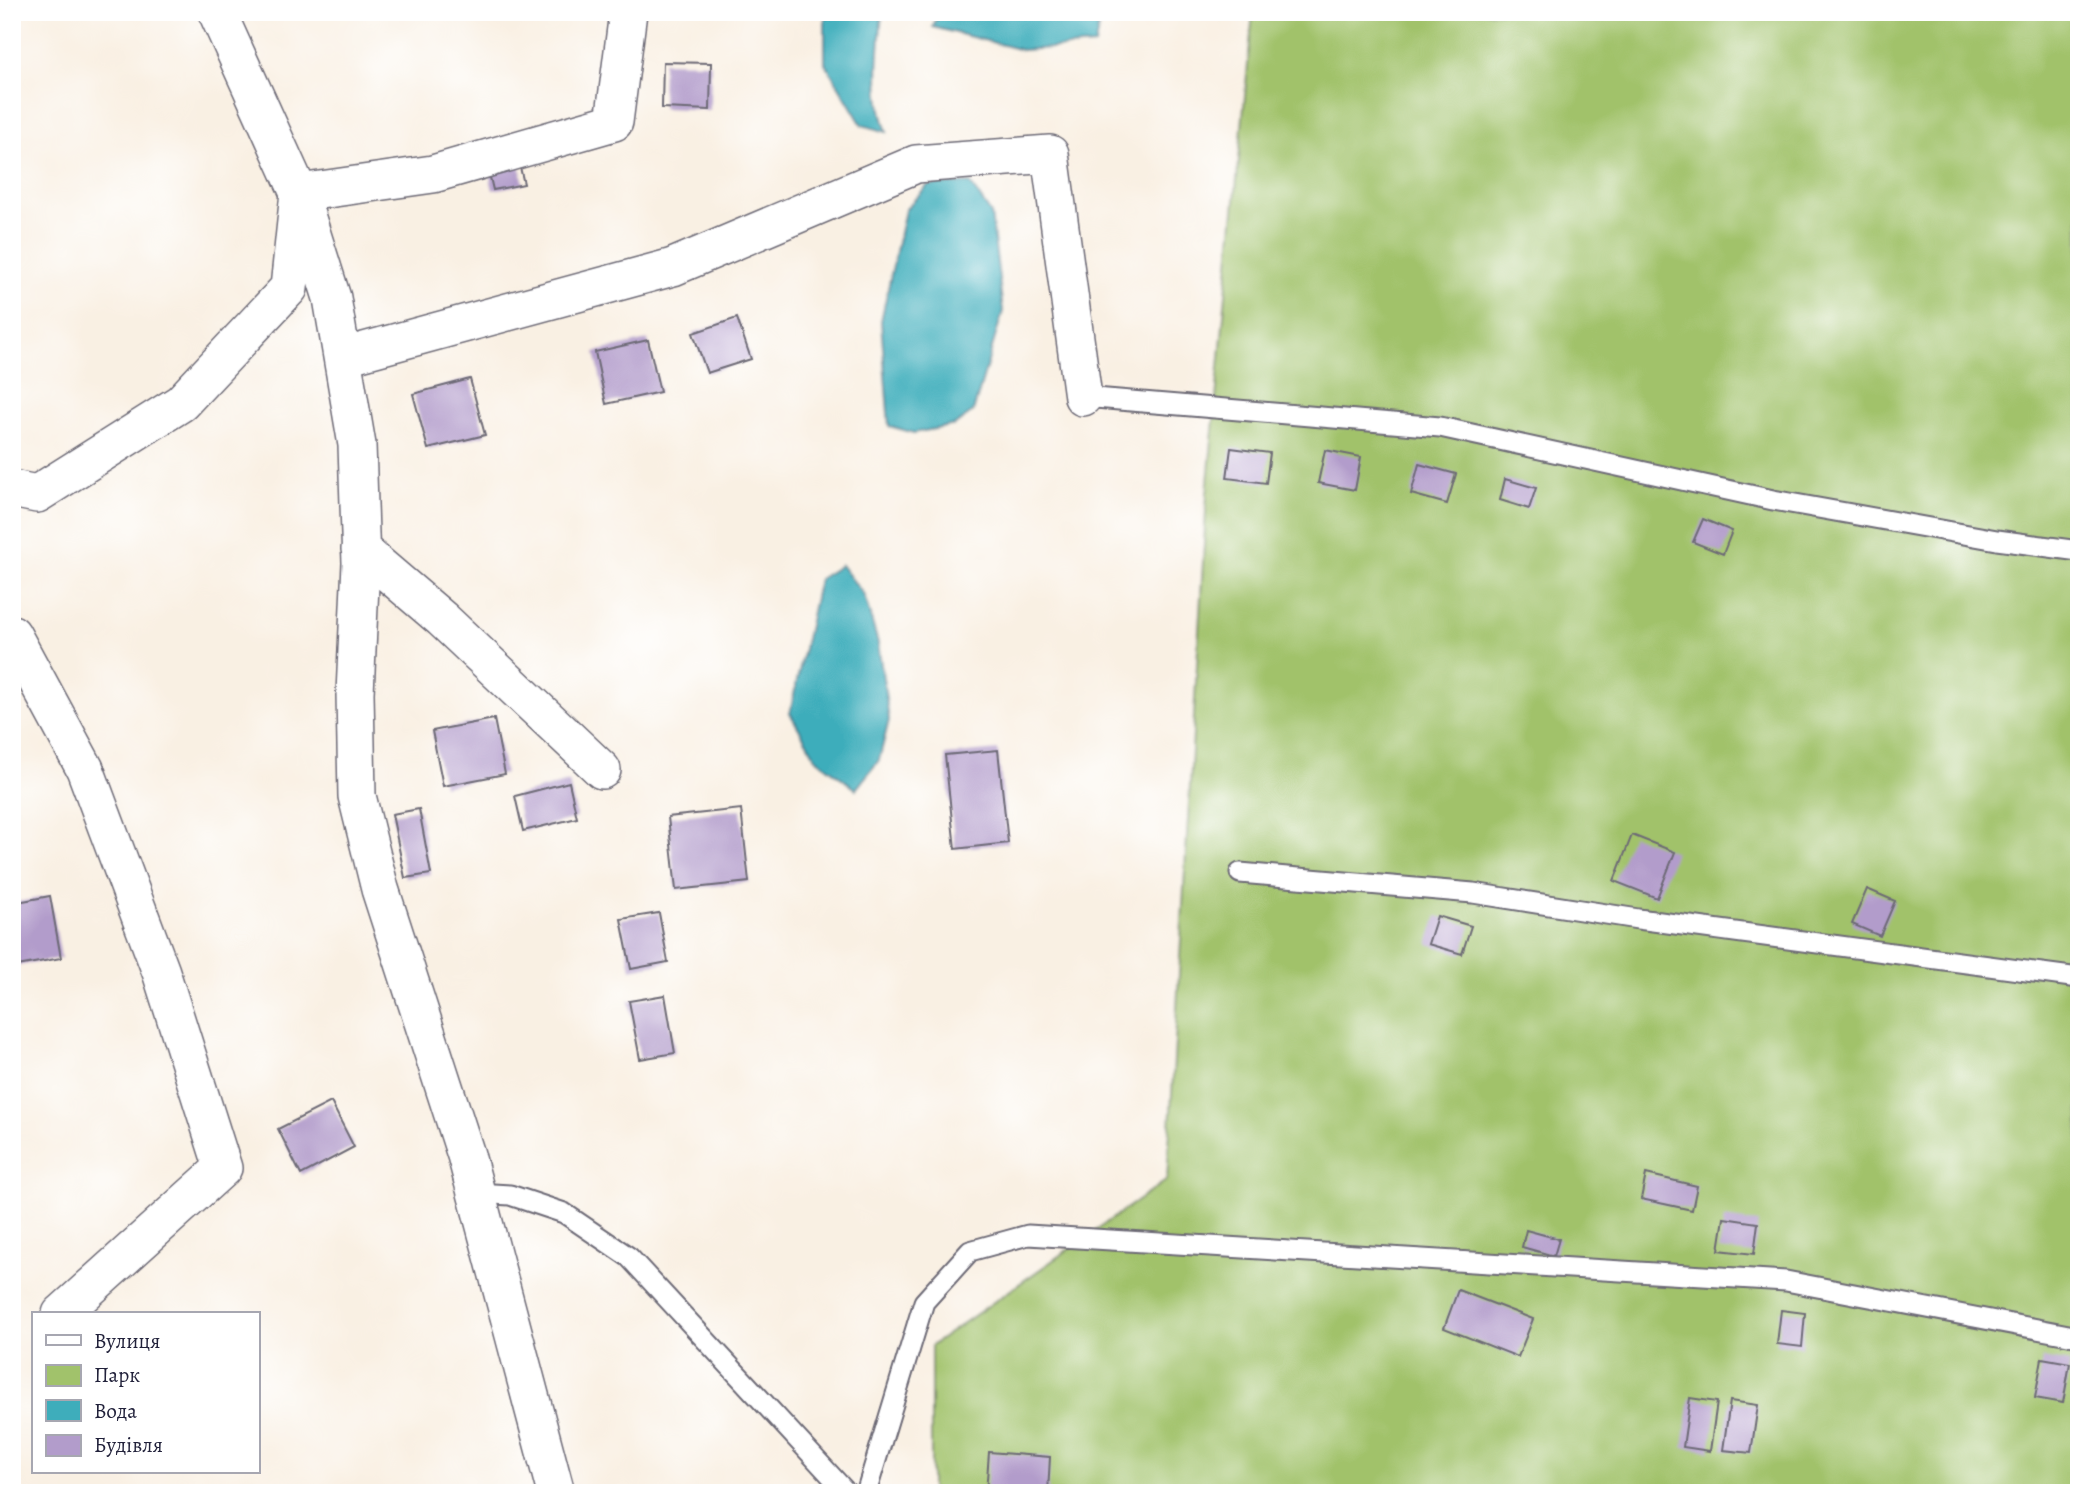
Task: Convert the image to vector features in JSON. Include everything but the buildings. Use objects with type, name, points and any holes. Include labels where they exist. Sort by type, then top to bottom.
[{"type":"street","points":[[217,12],[299,193],[332,298],[357,445],[360,549],[355,693],[357,796],[380,889],[462,1142],[556,1493]]},
{"type":"street","points":[[299,193],[433,174],[614,122],[628,12]]},
{"type":"street","points":[[342,357],[673,267],[915,164],[1050,154],[1083,397]]},
{"type":"street","points":[[12,489],[37,494],[181,403],[289,288],[299,193]]},
{"type":"street","points":[[360,549],[442,620],[602,770]]},
{"type":"street","points":[[12,634],[85,768],[161,972],[223,1168],[63,1312]]},
{"type":"lane","points":[[1083,397],[1440,427],[1773,500],[1997,540],[2079,551]]},
{"type":"lane","points":[[1240,873],[1473,893],[1638,919],[2079,978]]},
{"type":"lane","points":[[476,1193],[510,1195],[564,1213],[629,1256],[847,1493]]},
{"type":"lane","points":[[866,1493],[924,1302],[970,1251],[1028,1235],[1786,1281],[2079,1337]]},
{"type":"green space","points":[[1253,12],[2079,12],[2079,1493],[931,1493],[931,1346],[1167,1180],[1207,493]]},
{"type":"water","points":[[825,12],[882,12],[878,88],[887,132],[862,125],[825,63]]},
{"type":"water","points":[[939,12],[1101,12],[1095,45],[1022,50],[933,27]]},
{"type":"water","points":[[970,183],[991,214],[1003,311],[973,412],[955,425],[914,433],[889,426],[881,321],[905,210],[928,185]]},
{"type":"water","points":[[841,565],[864,595],[878,643],[889,720],[879,760],[856,789],[816,758],[790,713],[819,579]]}]
